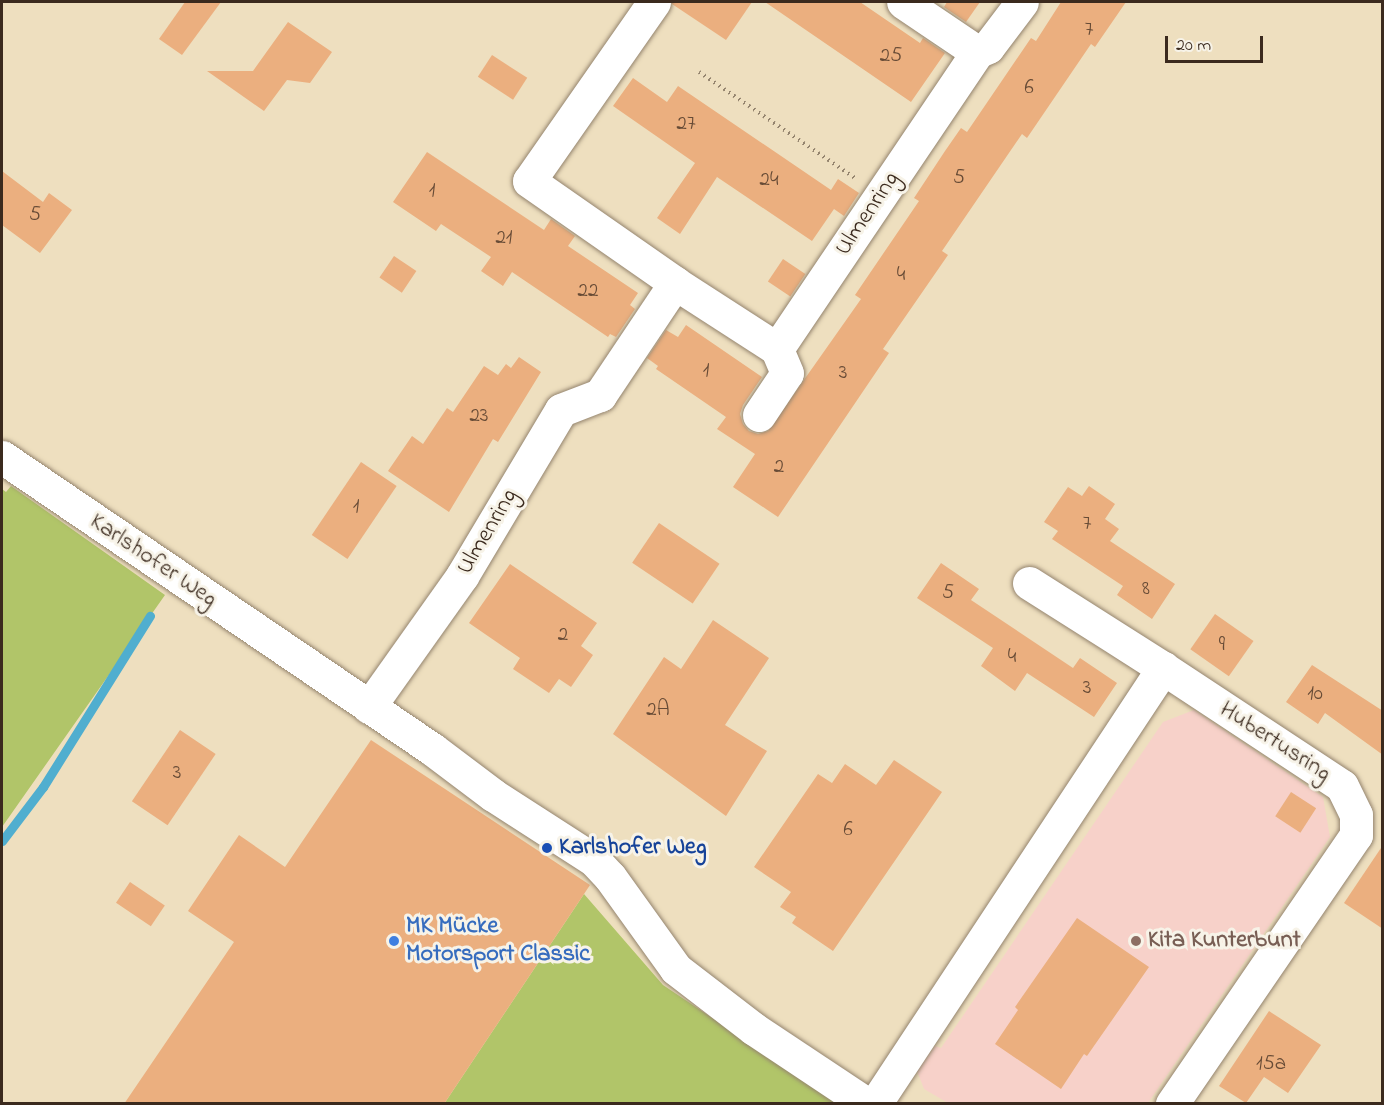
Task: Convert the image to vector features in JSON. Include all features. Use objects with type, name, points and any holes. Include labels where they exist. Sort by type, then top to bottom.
[{"type":"street","points":[[654,2],[529,181],[675,283],[777,349],[787,373],[759,415]]},
{"type":"street","points":[[903,2],[977,52]]},
{"type":"street","name":"Ulmenring","points":[[777,349],[977,52],[988,47],[1022,2]]},
{"type":"street","name":"Ulmenring","points":[[369,707],[462,576],[561,410],[600,395],[675,283]]},
{"type":"street","name":"Karlshofer Weg","points":[[2,457],[432,749],[493,795],[594,860],[610,877],[676,969],[754,1029],[867,1104]]},
{"type":"street","name":"Hubertusring","points":[[1029,583],[1342,786],[1356,815],[1356,835],[1172,1104]]},
{"type":"street","points":[[874,1104],[1163,668]]},
{"type":"path","points":[[699,72],[881,195]]},
{"type":"shaded area","name":"Kita Kunterbunt","points":[[1194,710],[1323,797],[1330,837],[1148,1103],[948,1103],[924,1089],[917,1071],[935,1046],[941,1048],[1163,722]]},
{"type":"green space","points":[[11,486],[165,595],[2,827],[2,489],[6,492]]},
{"type":"green space","points":[[584,894],[663,985],[839,1103],[444,1104]]},
{"type":"building","points":[[185,2],[221,2],[182,55],[159,39]]},
{"type":"building","points":[[672,2],[752,2],[726,40]]},
{"type":"building","points":[[765,2],[860,2],[920,43],[923,38],[945,53],[911,102]]},
{"type":"building","points":[[947,2],[980,2],[966,22],[944,7]]},
{"type":"building","points":[[1061,2],[1126,2],[1095,47],[1091,44],[1027,138],[1022,134],[942,251],[948,255],[883,349],[889,353],[778,517],[733,487],[755,454],[717,429],[726,417],[656,369],[658,366],[647,358],[666,330],[678,337],[686,325],[762,377],[743,405],[740,414],[743,424],[749,431],[758,434],[768,431],[861,299],[855,295],[919,201],[914,198],[945,151],[961,128],[967,132],[1031,38],[1036,41]]},
{"type":"building","points":[[288,22],[332,52],[310,83],[287,80],[264,111],[207,71],[253,71]]},
{"type":"building","points":[[492,55],[527,78],[513,100],[478,77]]},
{"type":"building","points":[[633,78],[667,102],[678,86],[831,190],[838,179],[859,193],[844,216],[834,209],[812,241],[717,177],[680,234],[657,218],[695,163],[613,106]]},
{"type":"building","points":[[427,152],[544,230],[551,219],[575,236],[568,246],[638,293],[630,305],[635,309],[616,337],[610,334],[608,337],[512,272],[503,286],[481,271],[491,257],[441,224],[436,231],[393,202]]},
{"type":"building","points":[[2,171],[43,202],[49,193],[72,210],[40,253],[2,225]]},
{"type":"building","points":[[394,256],[416,271],[402,293],[379,278]]},
{"type":"building","points":[[783,259],[805,274],[790,296],[768,281]]},
{"type":"building","points":[[519,357],[541,372],[498,442],[493,439],[449,512],[388,471],[412,436],[423,444],[447,408],[453,412],[484,366],[498,375],[506,364],[511,368]]},
{"type":"building","points":[[361,462],[397,486],[347,559],[312,535]]},
{"type":"building","points":[[1089,486],[1115,504],[1105,519],[1119,529],[1110,541],[1175,584],[1152,619],[1117,595],[1123,586],[1052,539],[1058,531],[1044,522],[1068,487],[1082,496]]},
{"type":"building","points":[[659,523],[720,564],[693,604],[632,563]]},
{"type":"building","points":[[941,563],[979,589],[971,600],[1073,668],[1080,658],[1117,683],[1094,717],[1027,673],[1015,691],[981,666],[993,648],[917,598]]},
{"type":"building","points":[[510,564],[597,623],[581,646],[593,655],[571,687],[559,679],[549,693],[513,669],[520,658],[469,623]]},
{"type":"building","points":[[1215,614],[1254,641],[1229,676],[1190,649]]},
{"type":"building","points":[[713,620],[769,658],[725,725],[767,751],[726,816],[613,734],[664,657],[681,669]]},
{"type":"building","points":[[1312,665],[1383,711],[1383,755],[1325,713],[1318,724],[1286,702]]},
{"type":"building","points":[[180,730],[216,754],[168,825],[132,801]]},
{"type":"building","name":"MK Mücke Motorsport Classic","points":[[371,740],[590,885],[444,1104],[124,1104],[234,942],[188,911],[239,835],[285,867]]},
{"type":"building","points":[[894,760],[942,792],[833,951],[792,923],[796,917],[780,907],[791,892],[754,867],[818,774],[832,783],[845,764],[876,785]]},
{"type":"building","points":[[1291,792],[1316,808],[1300,833],[1275,816]]},
{"type":"building","points":[[1383,845],[1383,929],[1344,903]]},
{"type":"building","points":[[130,882],[165,905],[151,926],[116,903]]},
{"type":"building","points":[[1077,918],[1149,967],[1087,1056],[1084,1054],[1061,1089],[995,1044],[1018,1010],[1015,1007]]},
{"type":"building","points":[[1269,1011],[1321,1045],[1288,1093],[1264,1077],[1246,1103],[1219,1086]]},
{"type":"waterway","points":[[2,841],[43,787],[150,616]]},
{"type":"place","name":"Karlshofer Weg","points":[[547,848]]},
{"type":"place","name":"MK Mücke Motorsport Classic","points":[[394,941]]},
{"type":"place","name":"Kita Kunterbunt","points":[[1136,941]]}]
